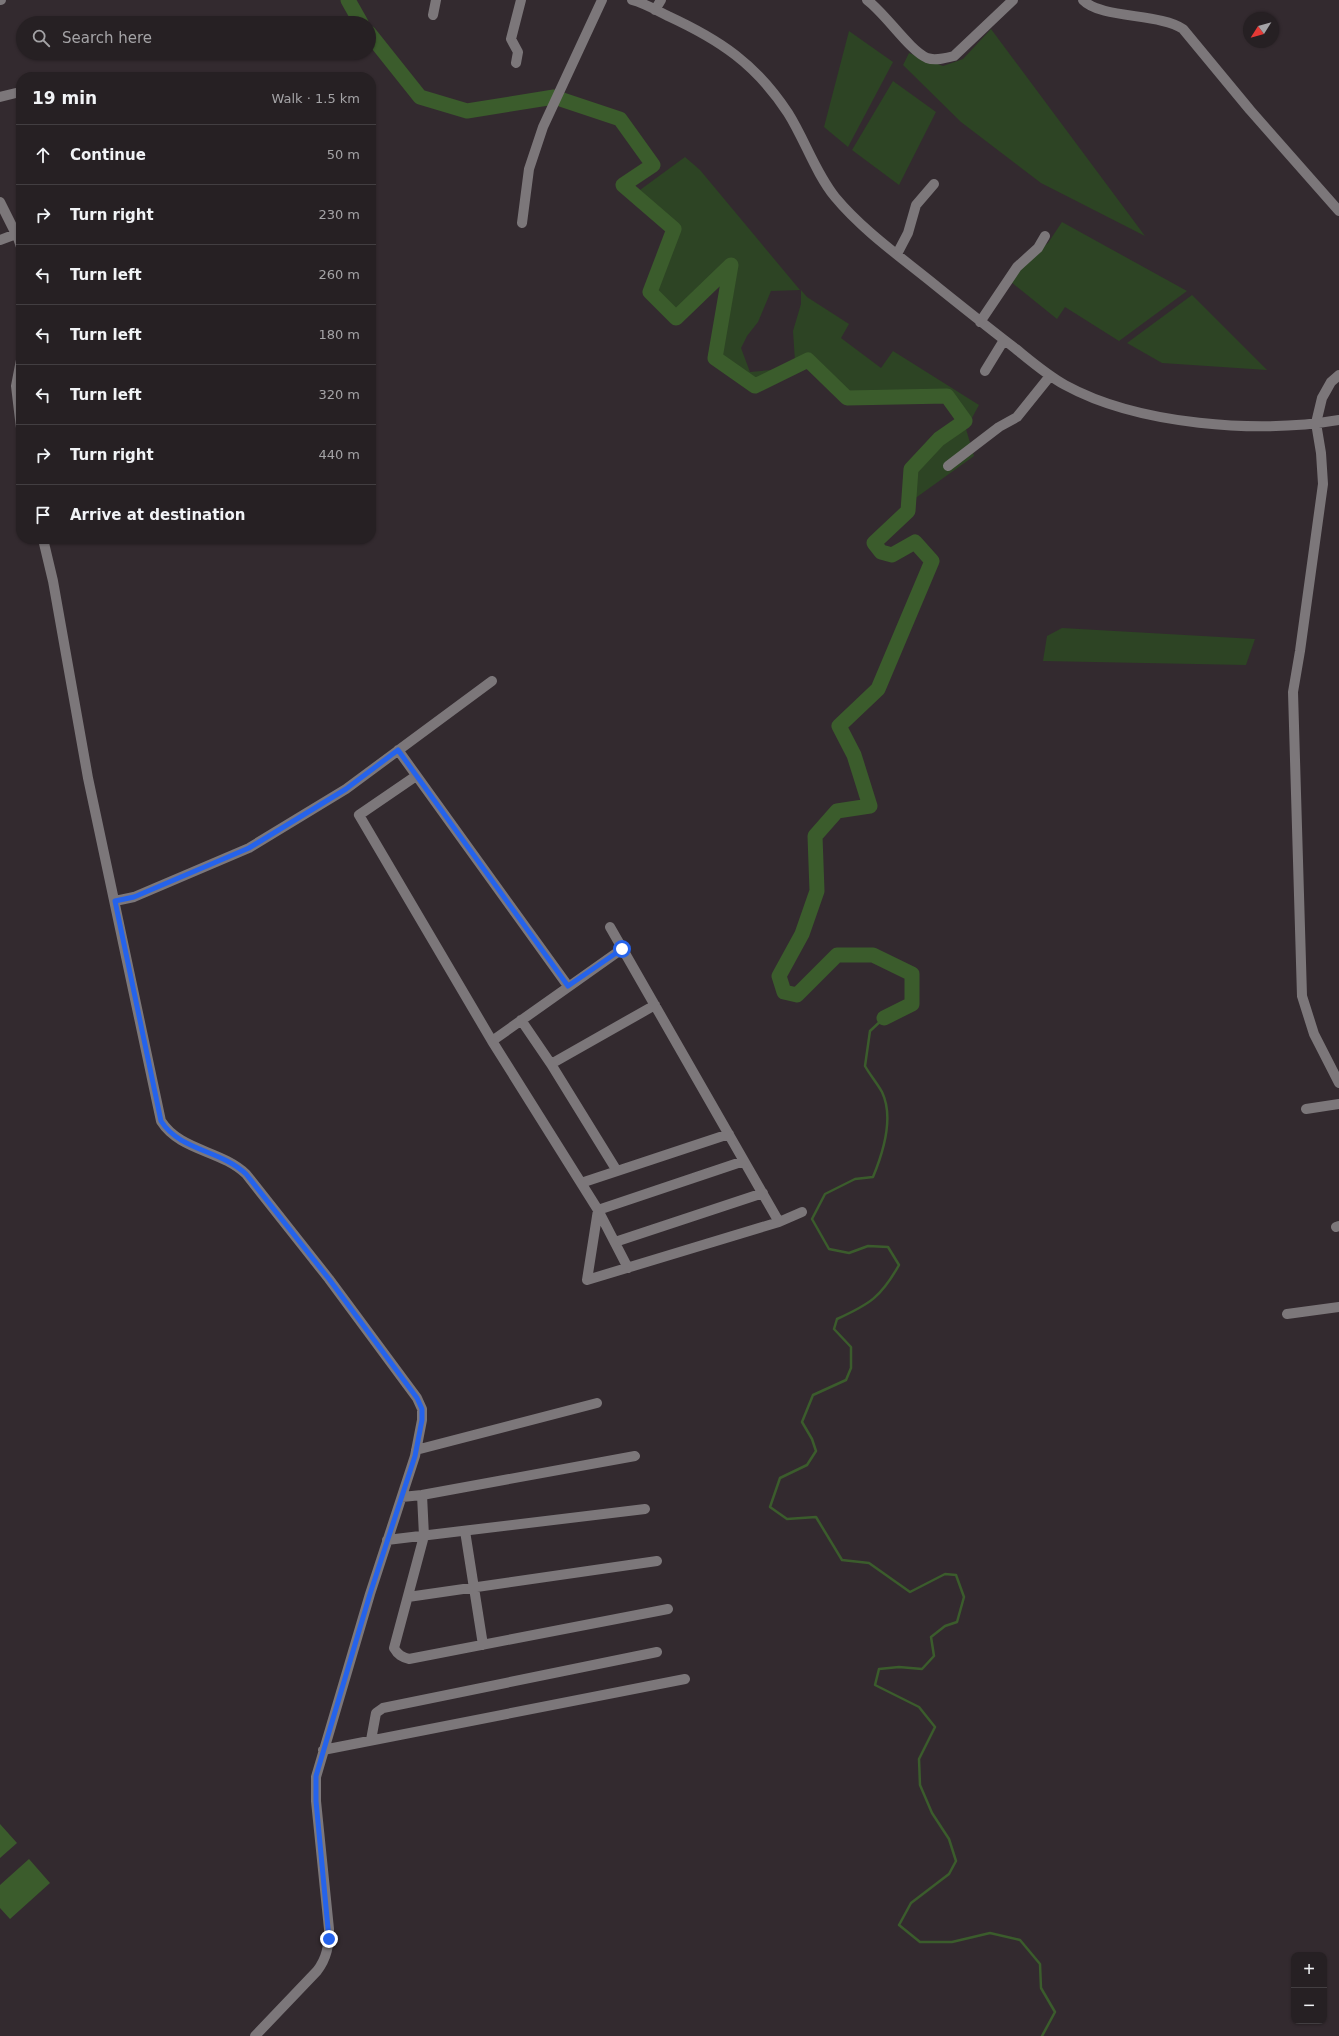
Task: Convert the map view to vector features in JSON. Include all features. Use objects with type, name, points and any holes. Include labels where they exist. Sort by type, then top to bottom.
[{"type":"street","points":[[433,15],[436,0]]},
{"type":"street","points":[[516,63],[518,52],[511,39],[521,0]]},
{"type":"street","points":[[522,223],[529,169],[547,119],[602,0]]},
{"type":"street","points":[[635,0],[698,30],[740,57],[766,82],[789,115],[819,173],[835,196],[852,214],[897,254],[980,322],[1050,376],[1088,396],[1111,404],[1158,416],[1206,423],[1250,426],[1339,420]]},
{"type":"street","points":[[655,10],[661,0]]},
{"type":"street","points":[[867,0],[880,9],[918,52],[928,58],[944,59],[954,56],[1013,0]]},
{"type":"street","points":[[1083,0],[1095,8],[1171,23],[1183,29],[1250,110],[1339,211]]},
{"type":"street","points":[[0,96],[16,93]]},
{"type":"street","points":[[897,254],[908,233],[916,205],[934,184]]},
{"type":"street","points":[[0,202],[16,234],[0,240]]},
{"type":"street","points":[[980,322],[1017,267],[1038,248],[1045,236]]},
{"type":"street","points":[[985,371],[1004,340]]},
{"type":"street","points":[[1339,375],[1331,382],[1322,398],[1316,422],[1321,453],[1322,484],[1300,651],[1293,692],[1300,986],[1304,1006],[1314,1034],[1339,1083]]},
{"type":"street","points":[[948,466],[999,427],[1017,417],[1050,376]]},
{"type":"street","points":[[44,544],[53,581],[88,778],[161,1121],[168,1132],[184,1142],[218,1156],[240,1169],[281,1217],[417,1398],[422,1409],[422,1420],[416,1450],[316,1776],[315,1791],[329,1929],[328,1946],[324,1960],[317,1971],[255,2036]]},
{"type":"street","points":[[115,901],[134,897],[249,848],[346,789],[492,681]]},
{"type":"street","points":[[398,750],[568,986]]},
{"type":"street","points":[[416,776],[359,815],[492,1041],[598,1210],[628,1268]]},
{"type":"street","points":[[610,927],[779,1222]]},
{"type":"street","points":[[492,1041],[622,949]]},
{"type":"street","points":[[551,1064],[654,1005]]},
{"type":"street","points":[[521,1020],[551,1064],[617,1171]]},
{"type":"street","points":[[1306,1109],[1339,1104]]},
{"type":"street","points":[[581,1184],[729,1134]]},
{"type":"street","points":[[598,1210],[744,1161]]},
{"type":"street","points":[[615,1242],[763,1193]]},
{"type":"street","points":[[598,1210],[587,1280],[779,1222],[802,1212]]},
{"type":"street","points":[[1287,1314],[1339,1306]]},
{"type":"street","points":[[416,1450],[597,1403]]},
{"type":"street","points":[[402,1497],[422,1495],[634,1456]]},
{"type":"street","points":[[422,1495],[424,1536],[394,1648],[397,1654],[409,1658],[668,1609]]},
{"type":"street","points":[[388,1540],[645,1509]]},
{"type":"street","points":[[465,1531],[483,1644]]},
{"type":"street","points":[[408,1598],[657,1561]]},
{"type":"street","points":[[371,1740],[376,1713],[383,1708],[657,1652]]},
{"type":"street","points":[[323,1750],[685,1679]]},
{"type":"shaded area","points":[[991,29],[1145,236],[1041,183],[961,122],[903,65],[909,53],[943,66],[963,59]]},
{"type":"shaded area","points":[[849,31],[893,62],[848,147],[824,127]]},
{"type":"shaded area","points":[[893,81],[936,112],[899,185],[852,150]]},
{"type":"shaded area","points":[[685,157],[700,170],[800,290],[771,291],[758,322],[747,336],[741,348],[750,372],[771,370],[795,361],[793,331],[801,304],[801,290],[807,297],[849,324],[841,338],[881,368],[893,351],[979,405],[966,429],[974,456],[903,507],[907,465],[930,438],[956,421],[943,401],[843,402],[806,368],[752,393],[721,370],[708,356],[724,278],[675,325],[644,291],[669,230],[629,198]]},
{"type":"shaded area","points":[[1062,222],[1187,291],[1119,341],[1065,307],[1057,319],[1011,282],[1022,261],[1048,243]]},
{"type":"shaded area","points":[[1192,295],[1267,370],[1162,363],[1127,343]]},
{"type":"shaded area","points":[[1062,628],[1255,639],[1246,665],[1043,661],[1047,636]]},
{"type":"shaded area","points":[[0,1824],[17,1843],[0,1858]]},
{"type":"shaded area","points":[[29,1859],[50,1883],[10,1919],[0,1908],[0,1885]]},
{"type":"waterway","points":[[348,0],[357,16]]},
{"type":"waterway","points":[[376,42],[420,97],[467,111],[554,97],[620,119],[653,165],[623,185],[674,229],[650,292],[676,318],[731,265],[715,358],[755,386],[808,360],[847,398],[947,396],[965,421],[939,439],[911,469],[908,511],[874,543],[881,552],[892,555],[915,542],[932,561],[878,689],[839,726],[854,755],[870,806],[837,811],[815,836],[817,891],[802,934],[779,976],[784,992],[797,995],[837,955],[873,955],[912,974],[912,1004],[884,1018]]},
{"type":"waterway","points":[[884,1018],[870,1031],[865,1066],[882,1092],[887,1112],[886,1135],[877,1167],[873,1177],[855,1179],[825,1194],[812,1219],[829,1249],[849,1253],[868,1246],[888,1247],[899,1265],[893,1276],[874,1298],[858,1309],[837,1319],[834,1329],[851,1347],[851,1368],[846,1380],[813,1395],[802,1422],[812,1439],[816,1451],[807,1465],[780,1478],[770,1507],[787,1519],[816,1517],[842,1560],[869,1563],[910,1592],[945,1574],[956,1575],[964,1597],[957,1622],[945,1626],[931,1637],[934,1656],[922,1669],[899,1667],[879,1669],[875,1685],[919,1707],[935,1727],[919,1759],[920,1785],[932,1813],[949,1839],[956,1861],[949,1874],[911,1903],[899,1925],[920,1942],[952,1942],[990,1933],[1020,1940],[1040,1964],[1041,1988],[1055,2012],[1042,2036]]},
{"type":"route","points":[[329,1939],[315,1791],[316,1776],[370,1594],[415,1456],[422,1420],[422,1409],[417,1398],[329,1279],[246,1174],[235,1165],[218,1156],[184,1142],[168,1132],[165,1128],[158,1113],[115,901],[134,897],[249,848],[346,789],[398,750],[568,986],[622,949]]}]
